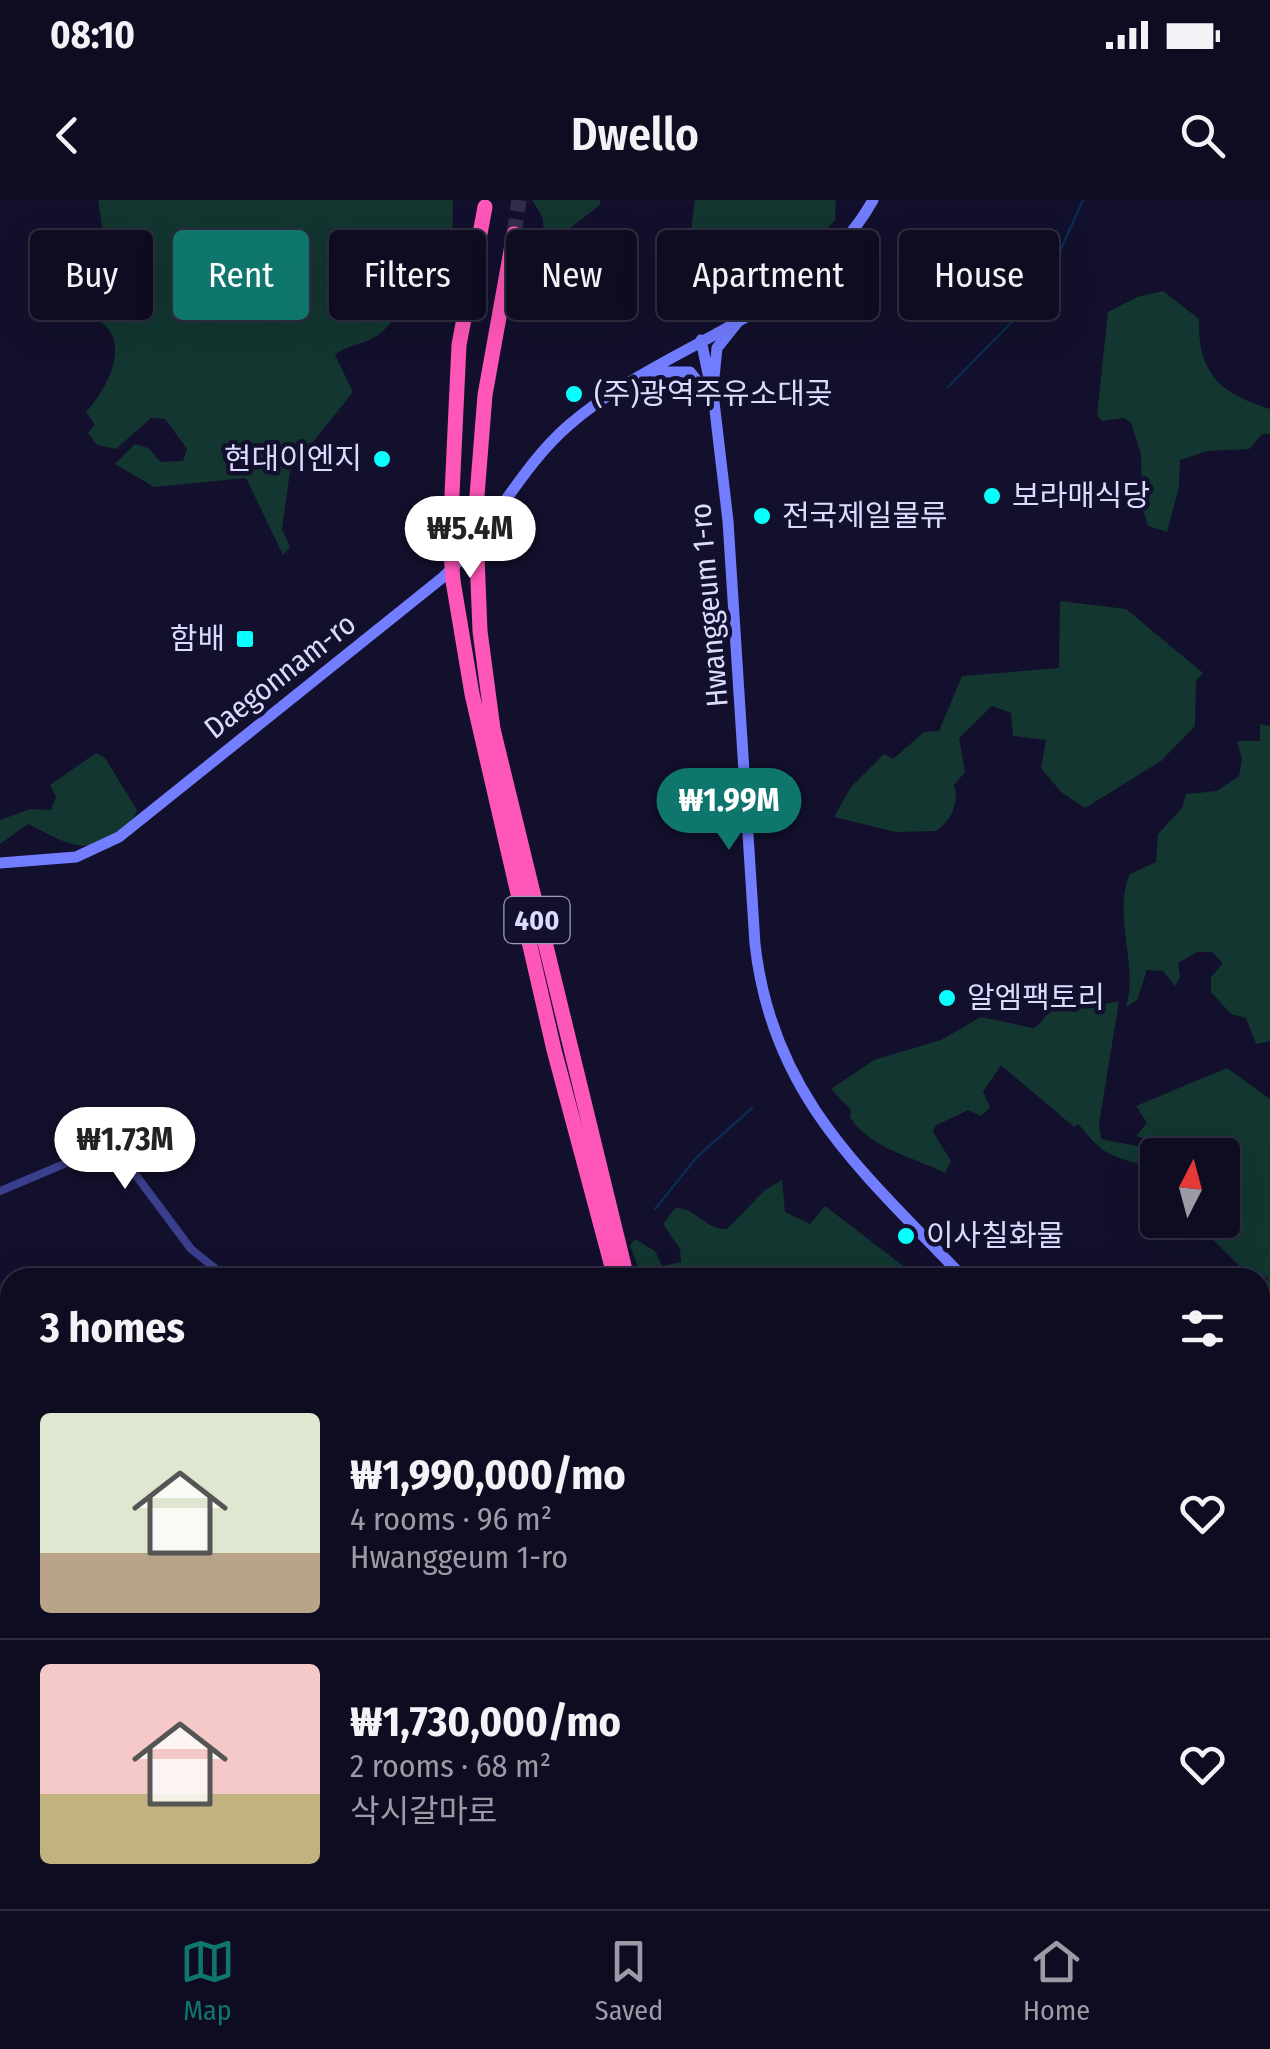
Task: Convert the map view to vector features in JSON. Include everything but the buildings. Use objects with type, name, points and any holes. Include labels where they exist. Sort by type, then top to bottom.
[{"type":"highway","name":"400","points":[[485,207],[458,344],[450,537],[453,581],[472,694],[554,1050],[612,1268]]},
{"type":"highway","name":"400","points":[[506,279],[485,396],[476,508],[480,632],[497,746],[625,1268]]},
{"type":"street","name":"Daegonnam-ro","points":[[850,230],[873,200]]},
{"type":"street","name":"Daegonnam-ro","points":[[0,863],[76,858],[119,837],[442,578],[482,538],[565,428],[736,320]]},
{"type":"street","points":[[714,402],[718,348],[741,320]]},
{"type":"street","name":"Hwanggeum 1-ro","points":[[701,340],[714,402],[728,521],[755,944],[763,998],[788,1065],[822,1126],[955,1268]]},
{"type":"street","points":[[648,373],[671,368],[690,372],[714,402]]},
{"type":"street","points":[[0,1190],[90,1153],[126,1162],[191,1249],[215,1268]]},
{"type":"green space","points":[[98,200],[453,200],[453,230],[329,230],[329,320],[393,320],[378,335],[335,355],[353,392],[290,471],[282,529],[290,547],[283,555],[246,478],[154,487],[115,464],[135,444],[148,448],[161,462],[183,461],[187,449],[165,419],[151,418],[116,449],[97,445],[88,433],[95,425],[86,412],[103,388],[114,360],[111,334],[96,320],[153,320],[153,230],[102,230]]},
{"type":"green space","points":[[532,200],[600,200],[600,205],[568,230],[543,230],[543,218]]},
{"type":"green space","points":[[695,200],[836,200],[835,220],[826,230],[691,230]]},
{"type":"green space","points":[[1163,291],[1199,319],[1203,355],[1216,379],[1238,396],[1270,409],[1270,434],[1262,434],[1249,449],[1208,451],[1180,460],[1179,487],[1167,532],[1148,526],[1142,506],[1141,454],[1131,423],[1124,418],[1102,421],[1097,415],[1108,312],[1137,297]]},
{"type":"green space","points":[[1060,601],[1126,609],[1203,673],[1196,681],[1195,726],[1161,761],[1085,808],[1061,792],[1041,768],[1046,740],[1013,736],[1011,713],[992,706],[959,738],[965,772],[954,785],[953,811],[936,831],[896,832],[834,817],[851,787],[884,754],[893,759],[924,732],[939,731],[962,676],[1059,668]]},
{"type":"green space","points":[[1260,724],[1270,726],[1270,1041],[1256,1044],[1246,1018],[1231,1014],[1211,992],[1211,977],[1223,963],[1212,952],[1197,952],[1178,963],[1180,977],[1175,986],[1163,971],[1147,970],[1137,1000],[1126,1007],[1130,975],[1124,906],[1130,874],[1156,862],[1158,834],[1182,808],[1186,794],[1217,791],[1239,776],[1242,759],[1237,741],[1260,741]]},
{"type":"green space","points":[[96,753],[105,758],[137,810],[129,824],[103,841],[81,846],[28,824],[0,844],[0,820],[30,809],[51,810],[56,797],[50,785]]},
{"type":"green space","points":[[1051,988],[1096,1006],[1119,1001],[1099,1124],[1101,1139],[1140,1147],[1140,1164],[1103,1150],[1078,1124],[1074,1127],[1001,1065],[983,1092],[990,1107],[981,1116],[968,1110],[935,1126],[933,1132],[951,1161],[945,1173],[869,1137],[831,1089],[874,1060],[941,1040],[981,1017],[1033,1028],[1043,1020],[1052,998]]},
{"type":"green space","points":[[1227,1068],[1270,1099],[1270,1268],[1242,1268],[1208,1238],[1240,1238],[1240,1138],[1136,1136],[1147,1123],[1136,1106]]},
{"type":"green space","points":[[782,1180],[785,1212],[810,1224],[825,1206],[906,1268],[639,1268],[630,1246],[635,1239],[655,1251],[662,1266],[681,1262],[680,1249],[663,1224],[675,1208],[727,1229],[765,1190]]},
{"type":"waterway","points":[[948,387],[1042,291],[1083,200]]},
{"type":"waterway","points":[[655,1209],[697,1157],[752,1108]]},
{"type":"tunnel","points":[[515,230],[519,200]]},
{"type":"place","name":"(주)광역주유소대곶","points":[[574,394]]},
{"type":"place","name":"현대이엔지","points":[[382,459]]},
{"type":"place","name":"보라매식당","points":[[992,496]]},
{"type":"place","name":"전국제일물류","points":[[762,516]]},
{"type":"place","name":"함배","points":[[245,639]]},
{"type":"place","name":"알엠팩토리","points":[[947,998]]},
{"type":"place","name":"이사칠화물","points":[[906,1236]]}]
